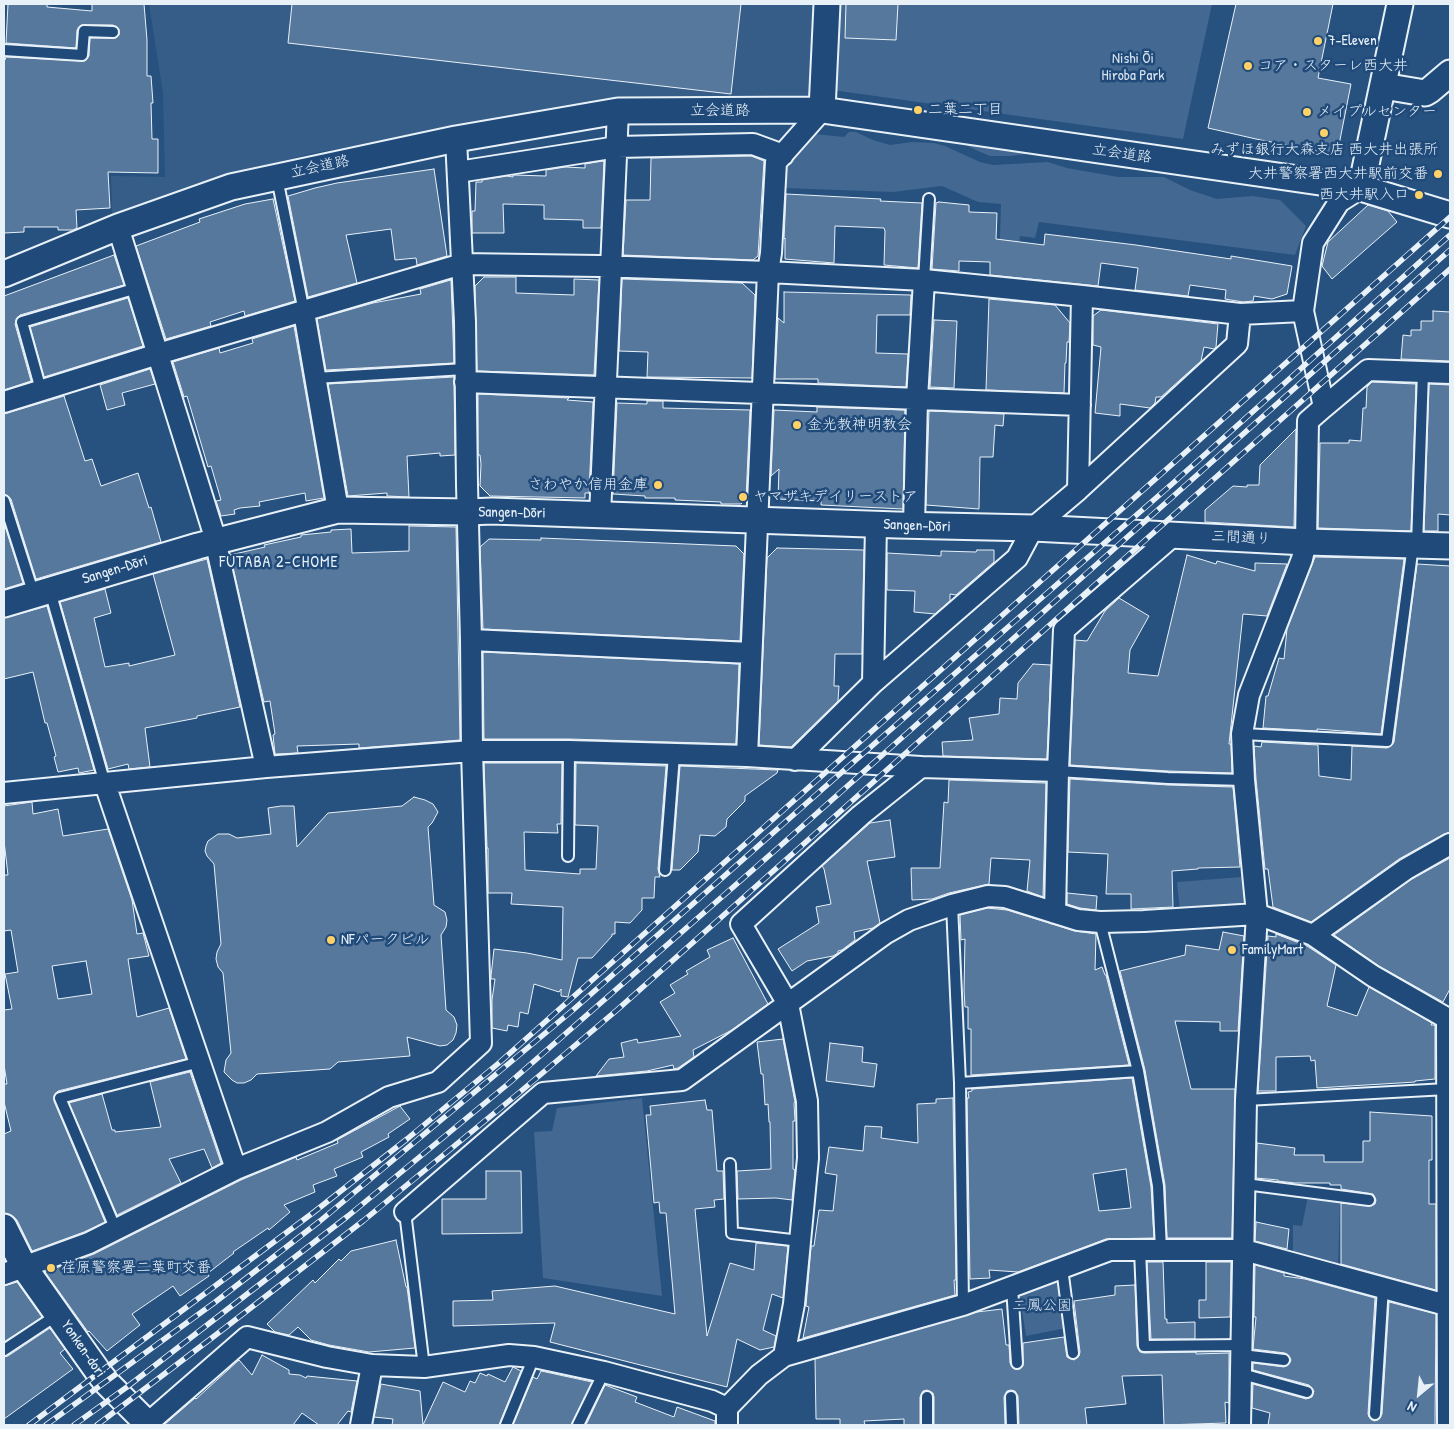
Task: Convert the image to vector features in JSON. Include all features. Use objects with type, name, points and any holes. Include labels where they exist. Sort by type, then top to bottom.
[{"type":"street","points":[[747,756],[768,272],[771,252],[776,162],[822,110],[828,4]]},
{"type":"street","points":[[1324,408],[1303,311],[1313,243],[1339,202],[1360,188],[1400,4]]},
{"type":"street","points":[[1383,86],[1425,93],[1450,73]]},
{"type":"street","name":"立会道路","points":[[4,274],[118,227],[231,187],[456,139],[618,111],[822,110],[1360,188],[1390,197],[1398,195],[1420,202],[1423,208],[1450,215]]},
{"type":"street","points":[[600,515],[618,111]]},
{"type":"street","points":[[14,1270],[89,1243],[236,1169],[328,1132],[389,1098],[438,1082],[481,1043],[472,751],[465,322],[456,139]]},
{"type":"street","points":[[458,172],[617,147],[753,144],[783,155]]},
{"type":"street","points":[[118,227],[158,354],[175,427],[194,487],[215,541],[254,736],[266,767]]},
{"type":"street","points":[[4,401],[462,264],[768,272],[924,280],[1240,314],[1303,311]]},
{"type":"street","points":[[914,526],[917,399],[924,280]]},
{"type":"street","points":[[1071,490],[1080,405],[1082,296]]},
{"type":"street","points":[[304,312],[338,510]]},
{"type":"street","points":[[795,760],[873,683],[1017,558],[1033,528],[1071,490],[1237,344],[1240,314]]},
{"type":"street","points":[[1240,1425],[1246,1100],[1257,914],[1244,780],[1242,734],[1249,695],[1302,559],[1306,542],[1308,421],[1368,370],[1450,373]]},
{"type":"street","points":[[465,376],[606,387],[1080,405]]},
{"type":"street","name":"Sangen-Dōri","points":[[4,604],[215,541],[338,510],[492,511],[914,526],[1033,528]]},
{"type":"street","points":[[873,683],[876,524]]},
{"type":"street","name":"三間通り","points":[[1033,528],[1306,542],[1450,546]]},
{"type":"street","points":[[1055,913],[1058,771],[1064,630],[1174,535]]},
{"type":"street","points":[[471,640],[751,653]]},
{"type":"street","points":[[4,793],[266,767],[472,751],[569,751],[747,756],[921,767],[1058,771]]},
{"type":"street","points":[[787,1358],[800,1241],[798,1212],[808,1158],[807,1101],[788,1004],[741,924],[861,815],[921,767]]},
{"type":"street","points":[[105,784],[236,1169]]},
{"type":"street","points":[[1314,935],[1406,869],[1450,844]]},
{"type":"street","points":[[404,1212],[543,1093],[682,1080],[722,1058],[788,1004],[886,933],[909,920],[952,905],[988,896],[1005,897],[1078,920],[1100,922],[1257,914],[1314,935],[1373,976],[1449,1016],[1447,1089],[1448,1425]]},
{"type":"street","name":"Yonken-dori","points":[[4,1227],[14,1270],[58,1315],[102,1377],[148,1424]]},
{"type":"street","points":[[148,1424],[247,1338],[327,1357],[372,1365],[424,1367],[509,1355],[534,1357],[604,1372],[712,1401],[727,1417],[761,1377],[787,1358],[963,1305],[1110,1250],[1244,1250],[1449,1305]]},
{"type":"street","points":[[361,1425],[372,1365]]},
{"type":"lane","points":[[4,50],[82,55],[84,31],[113,32]]},
{"type":"lane","points":[[277,176],[304,312]]},
{"type":"lane","points":[[924,280],[929,199]]},
{"type":"lane","points":[[41,390],[22,322],[137,288]]},
{"type":"lane","points":[[1242,734],[1387,742],[1415,544],[1423,372]]},
{"type":"lane","points":[[315,378],[465,376]]},
{"type":"lane","points":[[4,501],[42,592],[105,784]]},
{"type":"lane","points":[[568,856],[569,751]]},
{"type":"lane","points":[[665,870],[674,755]]},
{"type":"lane","points":[[1058,771],[1168,778],[1244,780]]},
{"type":"lane","points":[[952,905],[960,1083],[963,1305]]},
{"type":"lane","points":[[1100,922],[1138,1071],[1158,1186],[1161,1250]]},
{"type":"lane","points":[[116,1230],[60,1098],[200,1062]]},
{"type":"lane","points":[[960,1083],[1138,1071]]},
{"type":"lane","points":[[1246,1100],[1447,1089]]},
{"type":"lane","points":[[730,1164],[732,1233],[800,1241]]},
{"type":"lane","points":[[1244,1184],[1369,1200]]},
{"type":"lane","points":[[404,1212],[424,1367]]},
{"type":"lane","points":[[1140,1250],[1144,1346],[1242,1358],[1284,1360]]},
{"type":"lane","points":[[1062,1268],[1073,1352]]},
{"type":"lane","points":[[1012,1287],[1017,1363]]},
{"type":"lane","points":[[1375,1414],[1383,1287]]},
{"type":"lane","points":[[4,1350],[58,1315]]},
{"type":"lane","points":[[506,1425],[534,1357]]},
{"type":"lane","points":[[1242,1358],[1306,1392]]},
{"type":"lane","points":[[578,1425],[604,1372]]},
{"type":"lane","points":[[926,1397],[927,1425]]},
{"type":"lane","points":[[1011,1397],[1012,1425]]},
{"type":"shaded area","points":[[149,4],[819,4],[816,92],[810,98],[660,99],[415,135],[314,153],[225,175],[112,214],[111,176],[165,177],[163,93]]},
{"type":"green space","name":"Nishi Ōi Hiroba Park","points":[[838,4],[1212,4],[1183,139],[832,90]]},
{"type":"green space","points":[[849,132],[856,132],[890,145],[912,142],[934,143],[980,162],[993,165],[1048,162],[1067,168],[1118,177],[1164,177],[1190,190],[1217,199],[1252,196],[1280,200],[1306,226],[1295,255],[1039,222],[1035,238],[1020,236],[1016,267],[999,265],[1001,204],[978,202],[942,186],[893,192],[783,188],[783,173],[815,134],[844,137]]},
{"type":"green space","points":[[961,140],[1028,150],[1026,154],[990,156],[964,144]]},
{"type":"green space","points":[[1242,877],[1245,907],[1180,912],[1177,882]]},
{"type":"green space","points":[[642,1098],[662,1296],[543,1278],[534,1132],[552,1131],[557,1108]]},
{"type":"green space","points":[[1308,1196],[1340,1201],[1338,1269],[1293,1257],[1293,1225],[1302,1226]]},
{"type":"green space","name":"二鳳公園","points":[[1054,1278],[1060,1286],[1066,1328],[1026,1336],[1020,1298],[1028,1287]]},
{"type":"building","points":[[8,4],[47,4],[47,7],[92,11],[92,4],[144,4],[147,76],[151,76],[153,103],[151,103],[152,139],[158,139],[158,173],[108,172],[110,208],[76,210],[77,228],[73,230],[58,230],[58,227],[24,227],[24,232],[4,233],[4,60],[6,57],[85,61],[89,56],[90,38],[116,38],[119,35],[119,29],[113,25],[81,25],[77,30],[76,48],[6,43]]},
{"type":"building","points":[[292,4],[741,4],[731,94],[288,43]]},
{"type":"building","points":[[846,4],[898,4],[896,40],[845,38]]},
{"type":"building","points":[[1236,4],[1333,4],[1318,78],[1351,84],[1337,155],[1208,128]]},
{"type":"building","points":[[751,156],[764,161],[758,256],[753,260],[623,255],[626,200],[650,200],[651,158]]},
{"type":"building","points":[[604,161],[601,228],[583,228],[583,220],[544,219],[544,205],[503,204],[504,233],[472,233],[472,211],[475,211],[476,182],[507,176],[513,177],[513,175],[546,176],[546,170],[565,167],[585,168],[585,164]]},
{"type":"building","points":[[434,169],[447,256],[417,265],[416,258],[395,260],[391,229],[346,235],[357,283],[308,297],[288,196],[337,183]]},
{"type":"building","points":[[786,194],[922,203],[918,268],[884,265],[884,228],[835,226],[834,263],[785,259]]},
{"type":"building","points":[[273,199],[295,301],[245,316],[244,311],[210,322],[211,326],[166,339],[136,246],[200,222],[199,219],[245,204]]},
{"type":"building","points":[[936,203],[969,205],[969,212],[997,213],[996,239],[1044,245],[1045,234],[1231,259],[1231,256],[1292,266],[1287,294],[1272,299],[1254,296],[1253,301],[1243,302],[1225,299],[1226,290],[1190,285],[1188,296],[1135,290],[1138,268],[1101,263],[1098,286],[990,275],[990,262],[959,261],[959,271],[932,269]]},
{"type":"building","points":[[1368,205],[1388,211],[1397,222],[1332,279],[1322,266],[1328,242]]},
{"type":"building","points":[[114,255],[124,285],[20,315],[17,318],[15,324],[31,381],[4,390],[4,296]]},
{"type":"building","points":[[484,277],[516,277],[516,293],[574,295],[574,279],[599,280],[594,375],[477,371],[475,286]]},
{"type":"building","points":[[622,279],[742,283],[755,295],[752,378],[647,377],[648,352],[619,351]]},
{"type":"building","points":[[451,280],[454,363],[326,370],[317,319],[373,303],[421,294],[420,289]]},
{"type":"building","points":[[784,292],[911,295],[910,315],[877,315],[876,353],[908,354],[906,387],[818,383],[818,379],[775,379],[778,318],[784,323]]},
{"type":"building","points":[[128,298],[143,346],[44,377],[30,327]]},
{"type":"building","points":[[989,299],[1055,305],[1070,323],[1065,363],[1064,393],[986,390]]},
{"type":"building","points":[[1101,310],[1218,324],[1216,347],[1214,349],[1204,347],[1201,361],[1161,397],[1156,397],[1155,403],[1150,408],[1120,404],[1120,416],[1095,413],[1101,347],[1093,345],[1093,316]]},
{"type":"building","points":[[1433,311],[1450,312],[1450,361],[1401,359],[1403,335],[1411,336],[1411,330],[1421,330],[1421,321],[1433,321]]},
{"type":"building","points":[[934,320],[957,321],[954,388],[930,387]]},
{"type":"building","points":[[294,326],[324,498],[306,501],[305,493],[259,502],[260,506],[240,508],[234,510],[235,514],[221,516],[216,501],[221,500],[211,466],[208,467],[187,396],[184,397],[173,362],[219,348],[220,353],[253,343],[252,339]]},
{"type":"building","points":[[150,369],[155,384],[122,393],[125,405],[107,410],[100,385]]},
{"type":"building","points":[[454,377],[455,455],[440,456],[440,453],[407,456],[409,497],[387,496],[387,493],[348,496],[328,384]]},
{"type":"building","points":[[1372,382],[1416,384],[1411,531],[1318,528],[1320,443],[1349,443],[1349,440],[1361,441],[1363,408],[1366,408],[1367,387]]},
{"type":"building","points":[[1429,384],[1450,385],[1450,515],[1438,514],[1438,531],[1424,531]]},
{"type":"building","points":[[478,394],[569,398],[567,400],[593,402],[589,493],[585,493],[585,498],[490,496],[480,486]]},
{"type":"building","points":[[64,396],[85,461],[92,459],[101,486],[138,473],[149,508],[151,507],[161,542],[36,579],[11,499],[4,494],[4,414]]},
{"type":"building","points":[[647,401],[663,401],[663,408],[750,410],[746,499],[741,504],[721,504],[721,502],[675,500],[675,498],[645,498],[645,496],[613,494],[617,403],[647,404]]},
{"type":"building","points":[[817,407],[905,410],[903,509],[821,505],[821,501],[778,499],[779,469],[771,476],[774,410],[817,412]]},
{"type":"building","points":[[929,411],[1004,414],[1003,426],[995,425],[993,457],[980,457],[979,509],[926,505]]},
{"type":"building","points":[[1296,429],[1294,527],[1205,522],[1205,510],[1233,486],[1247,487],[1247,485],[1259,485],[1260,465]]},
{"type":"building","points":[[4,523],[23,583],[4,589]]},
{"type":"building","points":[[409,526],[456,527],[460,740],[359,748],[359,744],[297,746],[298,753],[275,754],[273,735],[275,734],[270,701],[264,702],[230,555],[301,537],[301,535],[351,529],[352,553],[409,551]]},
{"type":"building","points":[[541,538],[736,546],[744,554],[740,641],[483,629],[480,547],[489,539],[541,540]]},
{"type":"building","points":[[777,548],[864,550],[862,654],[835,654],[834,686],[839,686],[838,701],[791,747],[759,745],[767,558]]},
{"type":"building","points":[[977,550],[994,550],[994,562],[956,595],[950,594],[950,601],[935,614],[914,612],[915,591],[887,590],[887,553],[941,556],[941,551],[976,552]]},
{"type":"building","points":[[1187,555],[1216,564],[1217,561],[1255,571],[1255,563],[1287,564],[1267,616],[1243,614],[1229,744],[1231,744],[1232,773],[1070,765],[1075,640],[1087,641],[1105,611],[1119,598],[1149,616],[1130,650],[1128,673],[1158,676]]},
{"type":"building","points":[[1315,557],[1404,559],[1381,734],[1317,729],[1317,731],[1263,728],[1266,696],[1268,696],[1279,658],[1284,659],[1287,629]]},
{"type":"building","points":[[207,559],[240,707],[145,728],[150,767],[129,769],[128,764],[108,769],[60,602],[105,589],[111,613],[94,618],[105,667],[129,663],[129,666],[175,655],[153,574]]},
{"type":"building","points":[[1417,564],[1450,566],[1450,832],[1399,859],[1311,922],[1273,907],[1268,869],[1265,869],[1254,746],[1261,747],[1262,742],[1318,745],[1319,776],[1351,780],[1352,746],[1387,748],[1392,745],[1394,742]]},
{"type":"building","points":[[47,606],[94,770],[79,773],[78,768],[58,772],[54,757],[56,756],[47,723],[45,723],[33,672],[4,679],[4,618]]},
{"type":"building","points":[[483,652],[739,664],[736,744],[569,739],[484,739]]},
{"type":"building","points":[[1033,664],[1051,665],[1047,759],[943,756],[942,742],[973,740],[969,718],[999,714],[1000,698],[1017,699],[1018,683]]},
{"type":"building","points":[[484,763],[562,763],[561,824],[557,824],[558,833],[524,832],[525,870],[580,874],[580,869],[596,869],[598,826],[575,825],[576,763],[666,766],[658,869],[660,877],[655,877],[654,898],[642,898],[642,910],[630,923],[615,922],[615,934],[612,934],[592,958],[578,958],[568,997],[561,996],[561,989],[559,992],[534,984],[528,1014],[520,1012],[518,1027],[508,1025],[507,1031],[492,1028],[492,1000],[495,979],[491,979],[491,976],[494,949],[562,960],[563,907],[511,904],[512,893],[488,893]]},
{"type":"building","points":[[680,766],[778,770],[777,773],[745,796],[745,801],[727,819],[726,827],[715,836],[700,835],[698,852],[680,870],[672,870]]},
{"type":"building","points":[[1070,779],[1233,787],[1240,867],[1172,871],[1173,907],[1131,909],[1131,894],[1106,894],[1108,854],[1068,852]]},
{"type":"building","points":[[949,780],[1046,783],[1043,897],[1027,891],[1030,860],[991,858],[989,884],[932,899],[912,900],[911,868],[940,868],[944,802],[948,803]]},
{"type":"building","name":"NFパークビル","points":[[414,797],[433,804],[438,812],[428,827],[434,905],[445,912],[447,920],[446,927],[441,935],[446,1010],[454,1017],[457,1025],[453,1040],[447,1045],[440,1046],[407,1037],[410,1056],[338,1062],[330,1069],[257,1074],[251,1080],[244,1083],[237,1083],[232,1080],[224,1072],[226,1060],[231,1053],[223,973],[218,967],[216,959],[221,944],[214,864],[205,851],[208,841],[218,834],[229,834],[237,838],[271,834],[268,808],[294,806],[297,847],[328,813],[402,806]]},
{"type":"building","points":[[32,802],[33,814],[58,809],[63,836],[108,829],[132,900],[137,934],[143,933],[149,956],[128,959],[137,1017],[169,1008],[186,1059],[58,1091],[55,1094],[54,1101],[105,1222],[84,1232],[32,1251],[17,1220],[11,1215],[4,1213],[4,1134],[11,1131],[4,1102],[4,1084],[7,1084],[4,1065],[4,1010],[12,1009],[5,974],[18,972],[11,930],[4,931],[4,875],[8,875],[4,841],[4,806]],"holes":[[[86,961],[92,994],[58,999],[52,966]]]},
{"type":"building","points":[[890,820],[895,857],[867,861],[880,923],[873,928],[854,932],[855,940],[833,956],[807,961],[792,971],[778,949],[819,923],[816,907],[831,904],[822,866],[870,823]]},
{"type":"building","points":[[1450,858],[1450,989],[1443,1002],[1379,966],[1334,935],[1412,879]]},
{"type":"building","points":[[1067,893],[1097,896],[1096,910],[1067,904]]},
{"type":"building","points":[[987,908],[1007,910],[1075,931],[1096,934],[1095,970],[1102,967],[1106,975],[1129,1065],[971,1075],[971,1029],[968,1029],[968,1007],[965,1007],[964,990],[965,939],[961,940],[960,915]]},
{"type":"building","points":[[1223,932],[1244,936],[1238,1031],[1220,1031],[1220,1022],[1175,1021],[1191,1089],[1235,1089],[1232,1238],[1167,1238],[1165,1185],[1145,1070],[1120,971],[1185,955],[1186,945],[1219,950]]},
{"type":"building","points":[[1276,934],[1307,946],[1336,965],[1327,1006],[1357,1016],[1369,987],[1432,1023],[1431,1025],[1435,1025],[1435,1079],[1317,1088],[1315,1060],[1311,1061],[1310,1056],[1276,1057],[1276,1091],[1258,1091],[1268,936],[1276,937]]},
{"type":"building","points":[[733,938],[768,1004],[732,1030],[693,1050],[694,1057],[678,1068],[674,1069],[673,1065],[647,1071],[596,1076],[609,1059],[624,1057],[621,1043],[637,1039],[638,1043],[681,1036],[660,1002],[675,993],[670,985],[688,974],[686,971],[710,957],[707,950]]},
{"type":"building","points":[[783,1039],[795,1102],[793,1169],[795,1170],[792,1200],[776,1198],[738,1199],[737,1171],[771,1169],[770,1122],[768,1104],[765,1105],[763,1074],[761,1074],[757,1042]]},
{"type":"building","points":[[830,1043],[863,1047],[862,1062],[877,1064],[874,1087],[826,1081]]},
{"type":"building","points":[[190,1072],[221,1163],[212,1168],[204,1149],[169,1159],[181,1183],[117,1215],[69,1103],[102,1094],[112,1130],[115,1130],[115,1132],[161,1127],[150,1082]]},
{"type":"building","points":[[1132,1078],[1151,1187],[1154,1238],[1106,1239],[1018,1272],[989,1270],[990,1278],[970,1279],[967,1098],[969,1098],[968,1092],[972,1091],[972,1089]],"holes":[[[1126,1169],[1131,1208],[1099,1211],[1093,1174]]]},
{"type":"building","points":[[953,1098],[955,1295],[803,1338],[809,1307],[806,1306],[811,1246],[814,1246],[819,1210],[833,1211],[837,1175],[825,1173],[829,1147],[863,1151],[865,1126],[882,1127],[881,1138],[918,1143],[917,1104],[936,1103],[936,1099]]},
{"type":"building","points":[[705,1100],[707,1110],[712,1110],[717,1171],[723,1171],[724,1199],[714,1200],[715,1207],[695,1209],[707,1336],[730,1263],[754,1270],[756,1243],[788,1246],[783,1298],[772,1294],[763,1330],[776,1336],[774,1347],[760,1350],[737,1339],[727,1387],[550,1342],[555,1323],[453,1326],[453,1301],[493,1300],[492,1291],[555,1286],[675,1314],[666,1213],[660,1213],[659,1202],[654,1203],[646,1115],[651,1115],[650,1106]]},
{"type":"building","points":[[400,1106],[410,1119],[388,1134],[389,1137],[361,1152],[363,1157],[334,1169],[337,1176],[313,1185],[315,1192],[284,1205],[290,1212],[269,1230],[268,1228],[233,1252],[208,1273],[209,1276],[180,1296],[173,1286],[132,1314],[140,1325],[107,1351],[88,1332],[45,1272],[94,1254],[241,1180],[296,1157],[297,1160],[338,1143],[337,1140]]},
{"type":"building","points":[[1370,1112],[1432,1116],[1429,1204],[1436,1204],[1436,1290],[1341,1264],[1341,1203],[1371,1206],[1375,1204],[1376,1200],[1373,1194],[1341,1189],[1341,1185],[1330,1185],[1330,1183],[1295,1183],[1256,1178],[1257,1143],[1295,1148],[1294,1155],[1324,1155],[1324,1162],[1363,1162],[1363,1141],[1370,1141]]},
{"type":"building","points":[[486,1171],[521,1171],[522,1233],[442,1234],[442,1199],[486,1199]]},
{"type":"building","points":[[1256,1222],[1289,1229],[1287,1249],[1255,1241]]},
{"type":"building","points":[[396,1240],[407,1287],[415,1348],[369,1352],[311,1340],[298,1327],[289,1335],[275,1332],[267,1324],[313,1280],[315,1283],[339,1259],[341,1261],[351,1251]]},
{"type":"building","points":[[1147,1262],[1163,1262],[1165,1319],[1167,1319],[1167,1323],[1195,1322],[1195,1339],[1151,1339]]},
{"type":"building","points":[[1206,1262],[1231,1262],[1230,1317],[1199,1318],[1199,1300],[1206,1300]]},
{"type":"building","points":[[1255,1265],[1284,1273],[1284,1276],[1305,1279],[1375,1298],[1368,1414],[1374,1421],[1378,1420],[1382,1414],[1389,1302],[1436,1314],[1435,1425],[1268,1425],[1270,1413],[1252,1408],[1253,1384],[1306,1399],[1312,1397],[1314,1391],[1309,1385],[1253,1370],[1253,1363],[1284,1367],[1291,1360],[1285,1353],[1253,1349],[1256,1317],[1254,1317]]},
{"type":"building","points":[[17,1282],[42,1317],[4,1342],[4,1286]]},
{"type":"building","points":[[1135,1285],[1137,1346],[1140,1352],[1229,1353],[1229,1403],[1225,1402],[1226,1423],[1164,1425],[1162,1375],[1122,1376],[1126,1404],[1085,1408],[1087,1425],[1019,1425],[1018,1396],[1015,1391],[1011,1390],[1007,1391],[1004,1397],[1005,1425],[934,1425],[934,1397],[933,1393],[927,1390],[923,1391],[920,1397],[920,1425],[904,1425],[904,1419],[864,1421],[865,1425],[840,1425],[840,1419],[816,1419],[815,1359],[977,1312],[1002,1309],[1006,1345],[1009,1345],[1010,1363],[1014,1369],[1020,1369],[1023,1366],[1023,1343],[1064,1337],[1067,1357],[1074,1360],[1079,1356],[1080,1352],[1074,1301],[1115,1295],[1115,1286]]},
{"type":"building","points":[[50,1328],[65,1349],[60,1353],[73,1369],[4,1419],[4,1357]]},
{"type":"building","points":[[262,1355],[289,1370],[289,1374],[300,1375],[306,1378],[307,1376],[357,1381],[351,1412],[348,1411],[337,1425],[319,1425],[302,1413],[293,1425],[164,1425],[239,1360],[252,1375]]},
{"type":"building","points":[[513,1367],[521,1371],[499,1425],[423,1425],[443,1382],[465,1392],[470,1381],[475,1383],[480,1373],[487,1376],[488,1374],[505,1382]]},
{"type":"building","points":[[541,1371],[592,1382],[571,1425],[513,1425],[533,1377],[537,1379]]},
{"type":"building","points":[[381,1384],[420,1391],[423,1425],[392,1425],[393,1419],[374,1417]]},
{"type":"building","points":[[605,1385],[637,1397],[635,1402],[674,1417],[677,1407],[715,1421],[715,1425],[586,1425]]},
{"type":"railway","points":[[29,1425],[314,1212],[407,1139],[500,1062],[1450,217]]},
{"type":"railway","points":[[46,1425],[214,1303],[320,1221],[573,1010],[1172,484],[1450,235]]},
{"type":"railway","points":[[74,1425],[127,1387],[348,1216],[508,1084],[779,847],[1450,250]]},
{"type":"railway","points":[[97,1425],[363,1221],[617,1010],[1450,269]]},
{"type":"place","name":"7-Eleven","points":[[1318,41]]},
{"type":"place","name":"コア・スターレ西大井","points":[[1248,66]]},
{"type":"place","name":"二葉二丁目","points":[[918,110]]},
{"type":"place","name":"メイプルセンター","points":[[1307,112]]},
{"type":"place","name":"みずほ銀行大森支店 西大井出張所","points":[[1324,133]]},
{"type":"place","name":"大井警察署西大井駅前交番","points":[[1438,174]]},
{"type":"place","name":"西大井駅入口","points":[[1419,195]]},
{"type":"place","name":"金光教神明教会","points":[[797,425]]},
{"type":"place","name":"さわやか信用金庫","points":[[658,485]]},
{"type":"place","name":"ヤマザキデイリーストア","points":[[743,497]]},
{"type":"place","name":"NFパークビル","points":[[331,940]]},
{"type":"place","name":"FamilyMart","points":[[1232,950]]},
{"type":"place","name":"荏原警察署二葉町交番","points":[[51,1268]]},
{"type":"district","name":"FUTABA 2-CHOME","points":[[279,563]]}]
